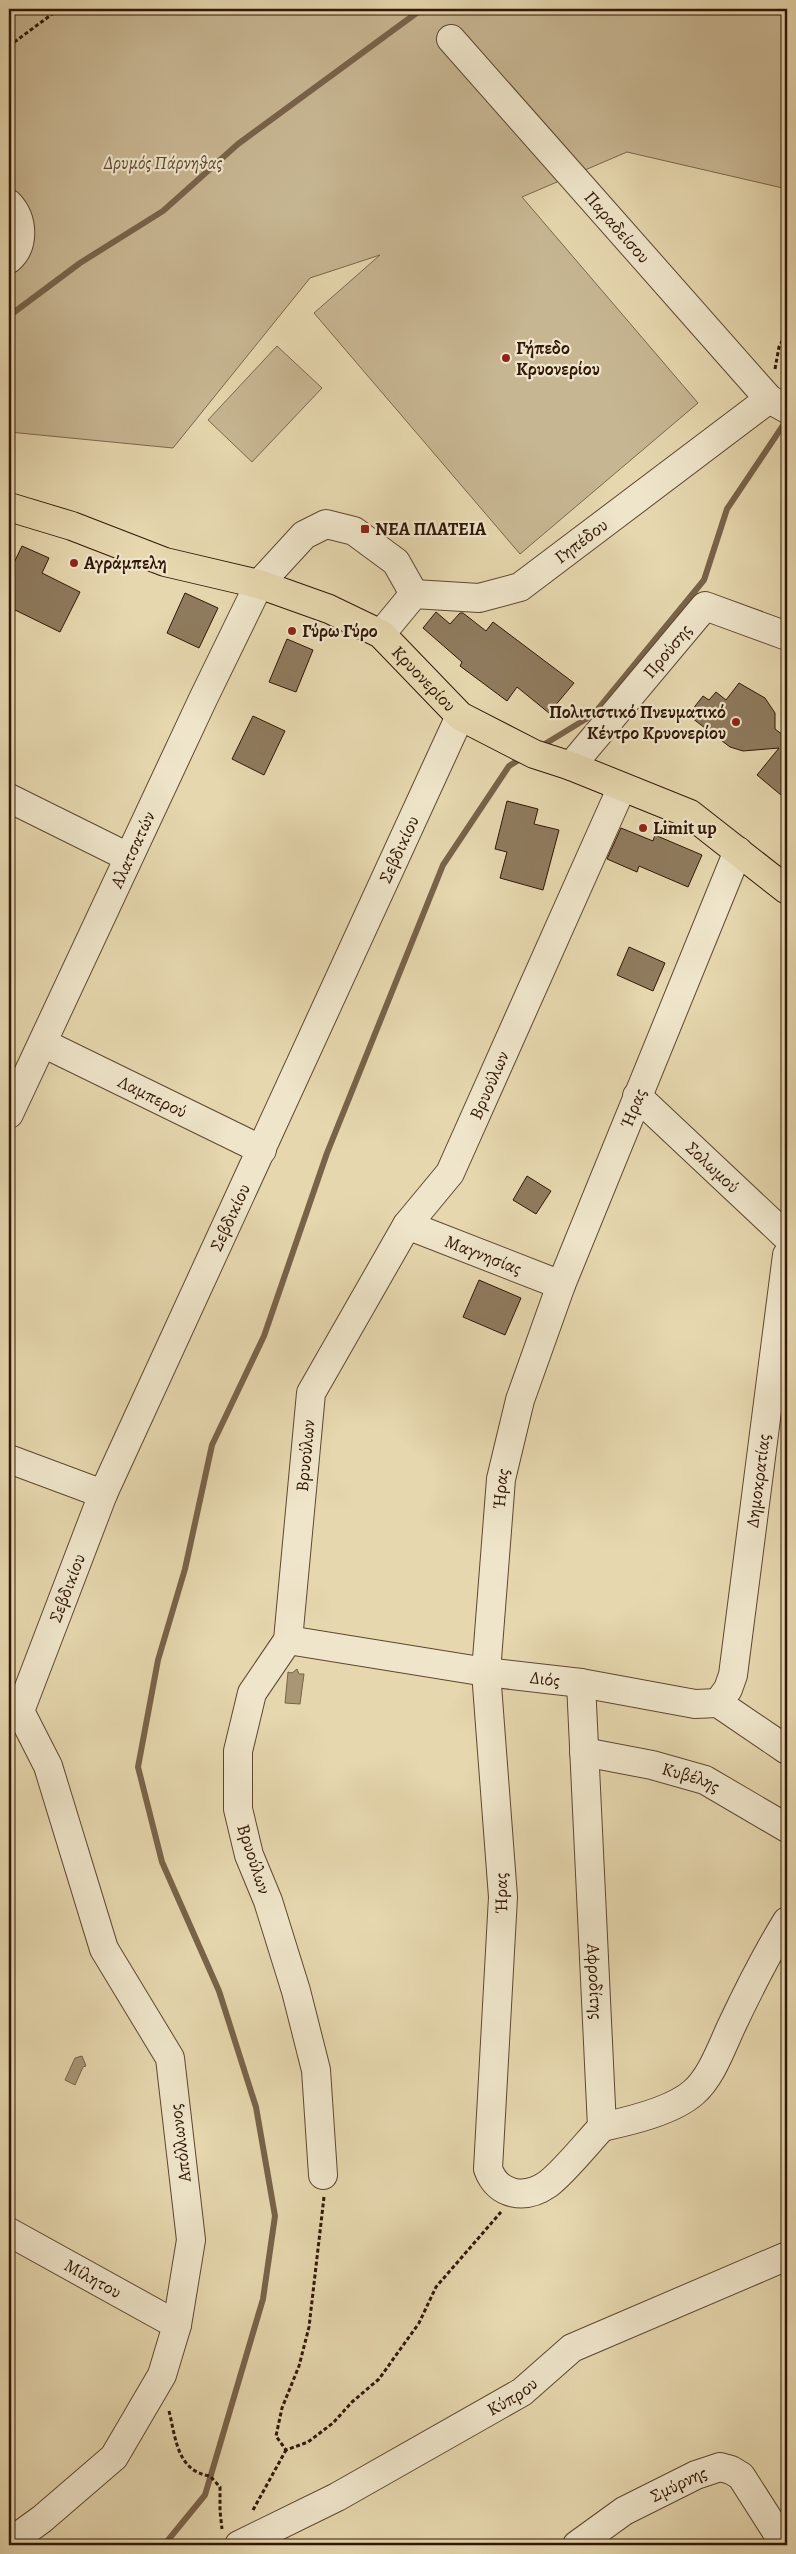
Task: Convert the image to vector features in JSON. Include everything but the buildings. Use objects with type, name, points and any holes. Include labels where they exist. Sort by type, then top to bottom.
[{"type":"main road","name":"Κρυονερίου","points":[[9,507],[72,526],[166,562],[259,584],[328,609],[381,634],[460,716],[534,754],[571,766],[690,814],[787,890]]},
{"type":"street","name":"Παραδείσου","points":[[451,39],[778,404]]},
{"type":"street","points":[[9,204],[19,220],[21,236],[16,253],[9,259]]},
{"type":"street","name":"Γηπέδου","points":[[414,594],[479,598],[520,587],[778,404]]},
{"type":"street","name":"Αλατσατών","points":[[9,1114],[128,857],[259,584],[304,535],[326,524],[354,531],[396,562],[414,594]]},
{"type":"street","points":[[381,634],[414,594]]},
{"type":"street","name":"Προύσης","points":[[571,766],[705,606],[787,636]]},
{"type":"street","name":"Σεβδικίου","points":[[14,1715],[103,1494],[460,716]]},
{"type":"street","name":"Βρυούλων","points":[[322,2175],[316,2070],[296,1991],[268,1902],[249,1855],[238,1809],[238,1751],[252,1692],[288,1640],[311,1393],[407,1225],[450,1173],[622,787]]},
{"type":"street","points":[[9,798],[128,857]]},
{"type":"street","name":"Ήρας","points":[[512,2194],[497,2186],[488,2169],[503,1897],[486,1672],[501,1479],[520,1400],[561,1285],[738,851]]},
{"type":"street","name":"Λαμπερού","points":[[43,1042],[262,1150]]},
{"type":"street","name":"Σολωμού","points":[[637,1096],[787,1237]]},
{"type":"street","name":"Μαγνησίας","points":[[407,1225],[561,1285]]},
{"type":"street","name":"Δημοκρατίας","points":[[718,1703],[728,1689],[733,1675],[787,1255]]},
{"type":"street","points":[[9,1459],[103,1494]]},
{"type":"street","name":"Διός","points":[[288,1640],[486,1672],[581,1683],[695,1704],[718,1703]]},
{"type":"street","name":"Αφροδίτης","points":[[581,1683],[602,2127]]},
{"type":"street","points":[[718,1703],[787,1750]]},
{"type":"street","name":"Απόλλωνος","points":[[9,2543],[42,2519],[114,2457],[162,2375],[177,2325],[191,2240],[170,2058],[104,1949],[48,1766],[14,1715]]},
{"type":"street","name":"Κυβέλης","points":[[584,1752],[652,1765],[705,1780],[787,1828]]},
{"type":"street","points":[[512,2194],[525,2194],[548,2184],[602,2127],[638,2118],[681,2102],[695,2091],[720,2050],[765,1957],[787,1921]]},
{"type":"street","name":"Μίλητου","points":[[9,2232],[177,2325]]},
{"type":"street","name":"Κύπρου","points":[[231,2541],[337,2497],[522,2392],[572,2348],[787,2256]]},
{"type":"street","name":"Σμύρνης","points":[[577,2545],[624,2511],[696,2475],[720,2467],[731,2470],[741,2476],[785,2545]]},
{"type":"path","points":[[9,46],[60,9]]},
{"type":"path","points":[[778,404],[779,347],[787,332]]},
{"type":"path","points":[[286,2450],[276,2436],[282,2408],[299,2366],[312,2310],[325,2201],[322,2175]]},
{"type":"path","points":[[248,2519],[286,2450],[308,2442],[327,2428],[379,2379],[418,2323],[436,2287],[496,2220],[512,2194]]},
{"type":"path","points":[[153,2391],[167,2401],[174,2437],[183,2459],[198,2474],[210,2476],[220,2487],[220,2511],[231,2541]]},
{"type":"green space","name":"Δρυμός Πάρνηθας","points":[[9,9],[787,9],[787,189],[627,152],[522,197],[698,403],[520,554],[314,313],[380,255],[310,278],[173,448],[9,432]]},
{"type":"green space","points":[[277,346],[322,388],[252,462],[208,420]]},
{"type":"shaded area","points":[[297,1669],[299,1674],[304,1674],[300,1704],[285,1703],[288,1672],[292,1673]]},
{"type":"shaded area","points":[[82,2056],[86,2066],[83,2067],[75,2085],[65,2080],[75,2058]]},
{"type":"waterway","points":[[9,316],[80,263],[163,211],[238,144],[422,9]]},
{"type":"waterway","points":[[540,747],[594,714],[704,580],[727,509],[784,424]]},
{"type":"waterway","points":[[164,2545],[205,2495],[263,2299],[275,2216],[256,2107],[219,1991],[162,1862],[138,1767],[158,1660],[185,1569],[212,1445],[264,1336],[327,1153],[443,865],[509,766],[522,758]]},
{"type":"place","name":"Γήπεδο Κρυονερίου","points":[[506,358]]},
{"type":"place","name":"ΝΕΑ ΠΛΑΤΕΙΑ","points":[[365,529]]},
{"type":"place","name":"Αγράμπελη","points":[[74,563]]},
{"type":"place","name":"Γύρω Γύρο","points":[[292,631]]},
{"type":"place","name":"Πολιτιστικό Πνευματικό Κέντρο Κρυονερίου","points":[[736,722]]},
{"type":"place","name":"Limit up","points":[[643,828]]}]
